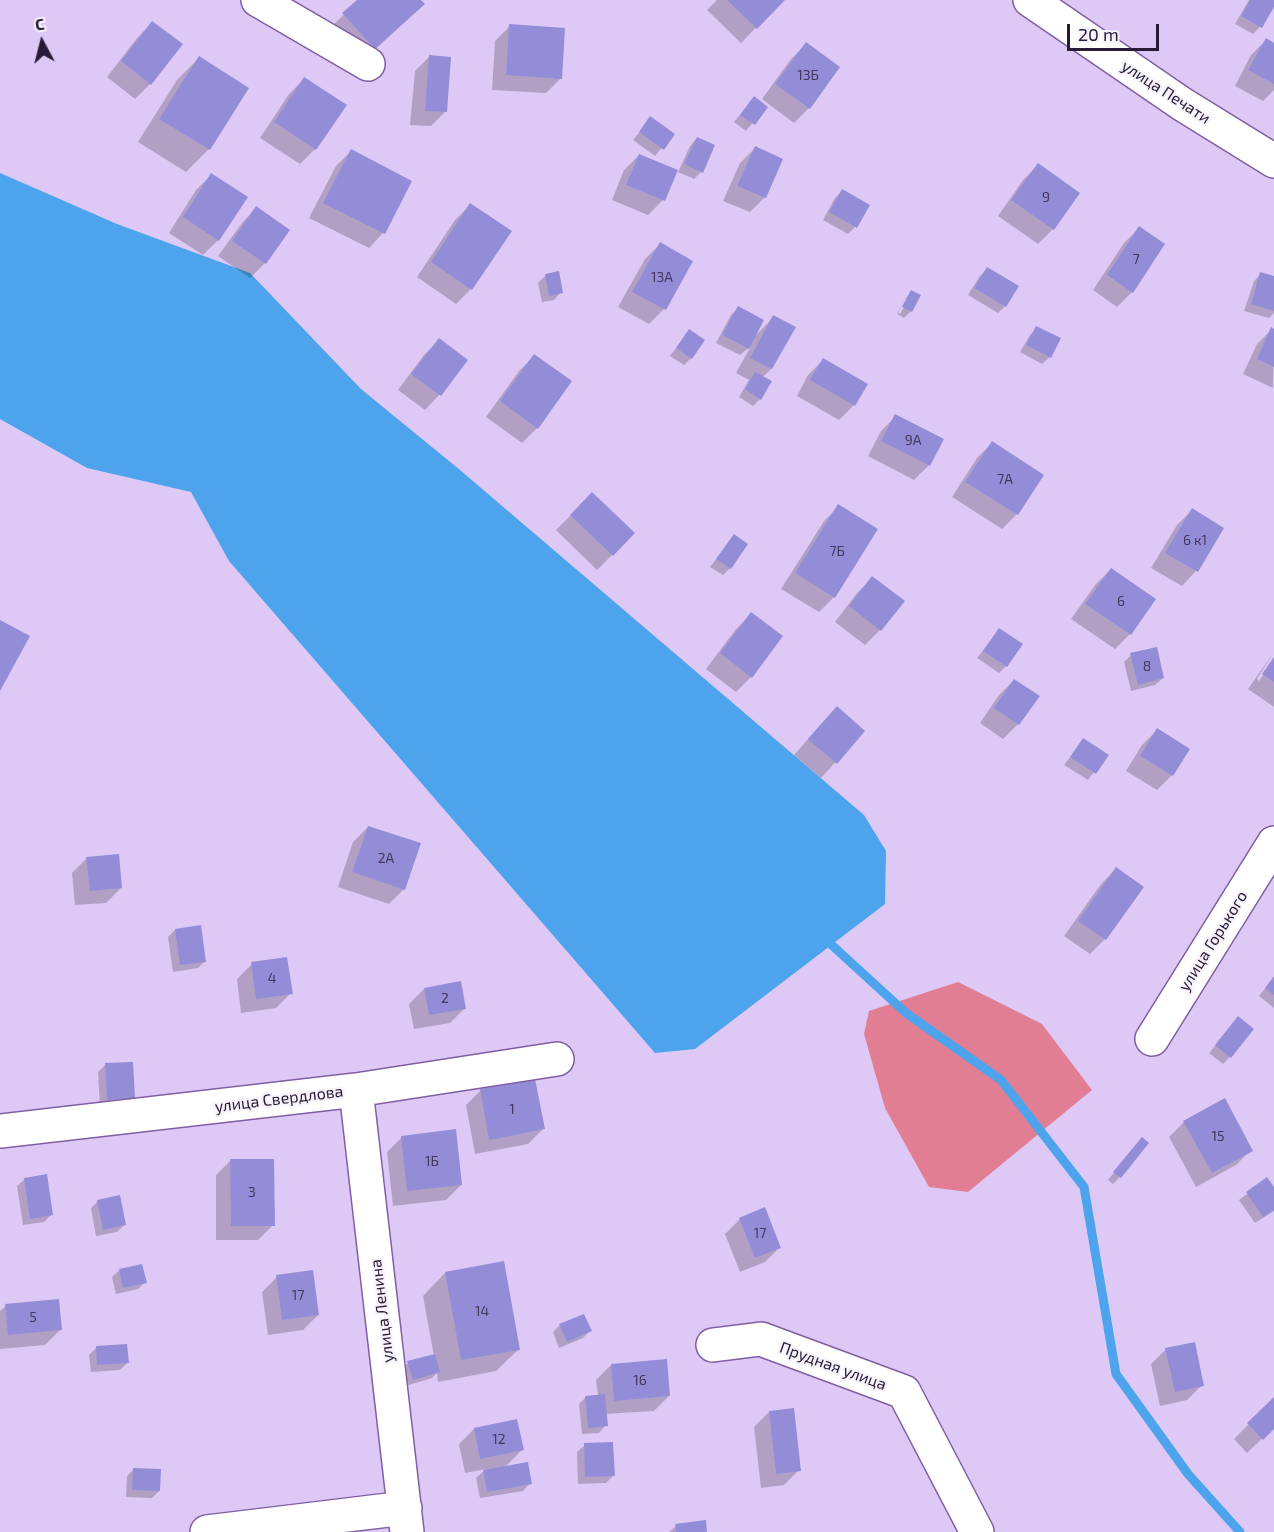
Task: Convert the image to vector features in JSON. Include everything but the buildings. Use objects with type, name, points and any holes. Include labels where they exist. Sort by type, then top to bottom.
[{"type":"street","points":[[258,0],[368,64]]},
{"type":"street","name":"улица Печати","points":[[1030,0],[1182,104],[1274,160]]},
{"type":"street","name":"улица Горького","points":[[1152,1038],[1274,843]]},
{"type":"street","name":"улица Свердлова","points":[[0,1131],[356,1090],[557,1059]]},
{"type":"street","name":"улица Ленина","points":[[356,1090],[406,1520]]},
{"type":"street","name":"Прудная улица","points":[[713,1345],[761,1339],[904,1392],[976,1532]]},
{"type":"street","points":[[207,1532],[406,1520]]},
{"type":"shaded area","points":[[958,982],[1042,1024],[1092,1090],[968,1192],[929,1187],[885,1108],[864,1034],[869,1011]]},
{"type":"water","points":[[0,173],[117,224],[250,273],[361,389],[460,470],[864,815],[886,851],[885,904],[695,1049],[655,1053],[229,561],[191,492],[87,468],[0,419]]},
{"type":"waterway","points":[[823,937],[906,1013],[1001,1080],[1084,1187],[1116,1374],[1188,1474],[1240,1532]]}]
